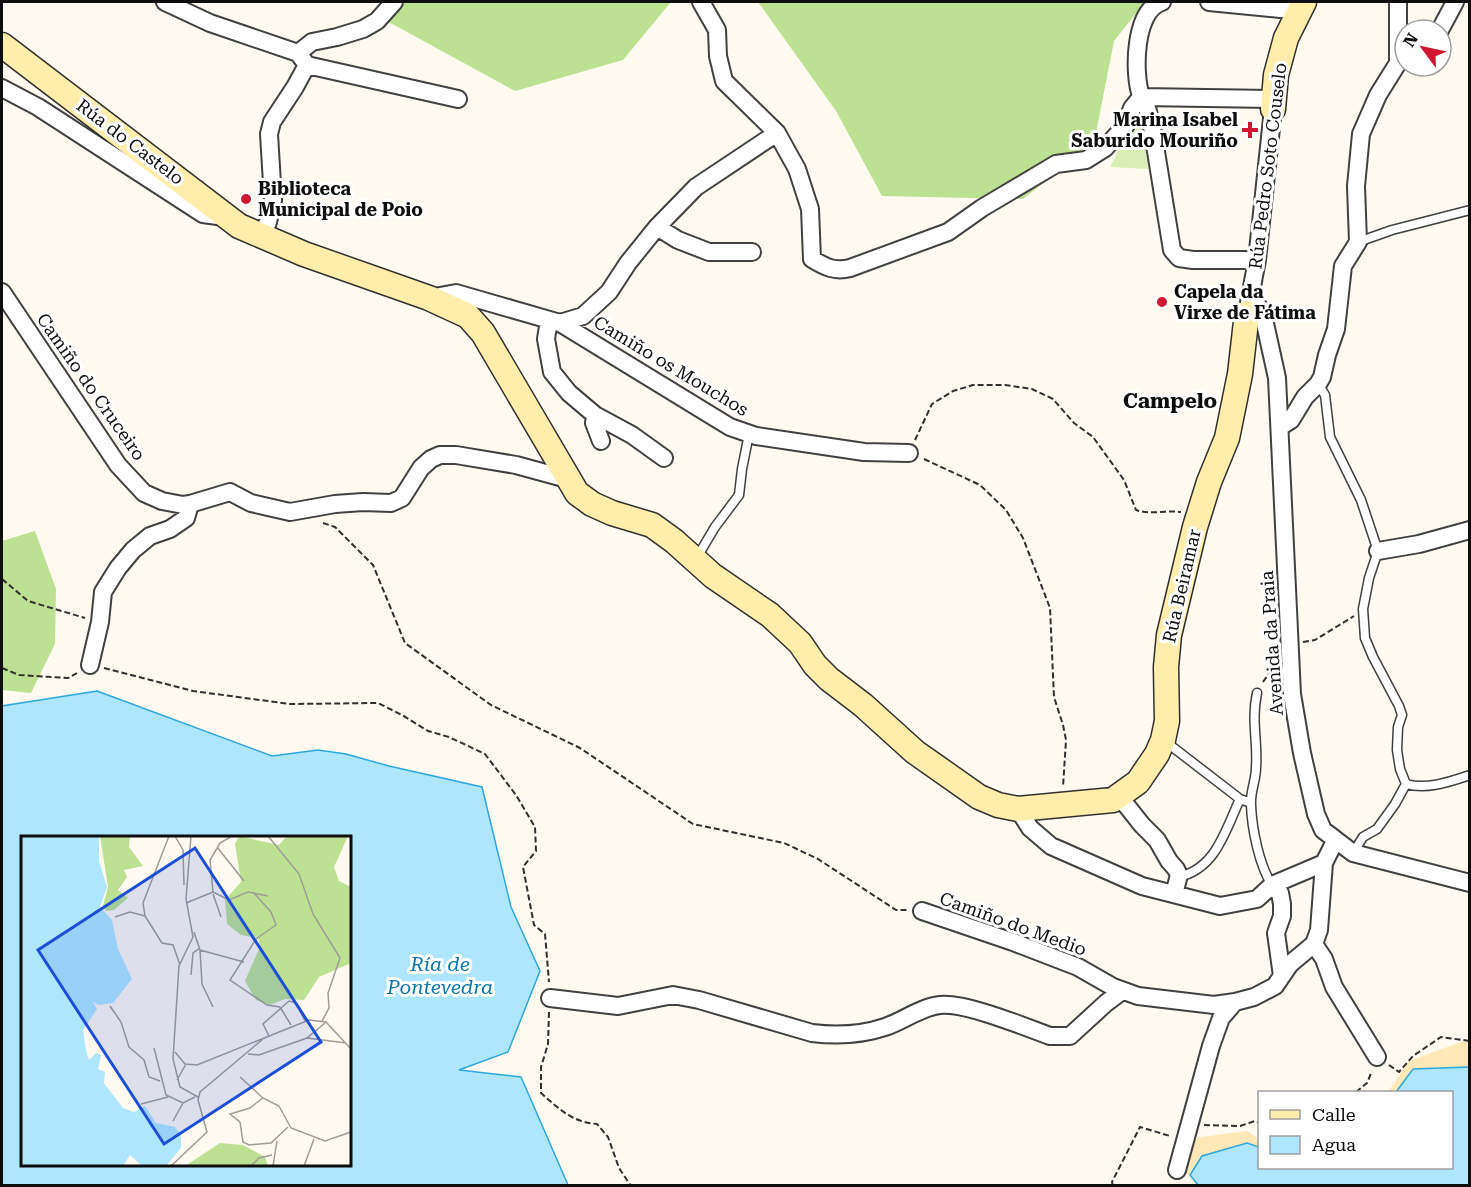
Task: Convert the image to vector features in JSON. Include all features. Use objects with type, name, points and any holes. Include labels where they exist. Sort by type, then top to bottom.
[{"type":"street","points":[[165,2],[210,23],[303,59],[458,99]]},
{"type":"street","points":[[261,237],[268,222],[273,200],[269,134],[272,122],[295,87],[303,59],[312,42],[337,37],[370,25],[377,21],[394,2]]},
{"type":"street","points":[[701,2],[717,30],[718,56],[724,81],[777,133],[797,169],[810,209],[812,259],[825,267],[840,271],[948,232],[982,208],[1056,164],[1086,160],[1112,141],[1126,125],[1132,108],[1141,98]]},
{"type":"street","points":[[1162,2],[1158,2],[1140,28],[1136,58],[1141,98],[1147,108],[1152,127],[1173,249],[1179,258],[1193,260],[1257,260]]},
{"type":"street","points":[[1209,2],[1302,6]]},
{"type":"street","points":[[1398,2],[1399,18]]},
{"type":"street","points":[[1446,18],[1455,2]]},
{"type":"street","name":"Rúa Pedro Soto Couselo","points":[[1248,306],[1257,260],[1276,75],[1286,38],[1302,6]]},
{"type":"street","name":"Rúa do Castelo","points":[[2,45],[239,226],[304,254],[429,298],[468,316],[483,333],[571,480]]},
{"type":"street","points":[[1280,427],[1291,420],[1305,397],[1322,377],[1336,329],[1343,266],[1358,242],[1356,186],[1361,134],[1378,95],[1393,74]]},
{"type":"street","points":[[2,88],[38,107],[203,213],[229,218]]},
{"type":"street","points":[[1141,98],[1273,104]]},
{"type":"street","points":[[664,458],[632,435],[595,414],[569,393],[552,372],[546,339],[554,322],[583,316],[609,292],[628,263],[657,227],[696,187],[777,133]]},
{"type":"street","points":[[657,227],[678,240],[709,252],[752,252]]},
{"type":"street","name":"Camiño do Cruceiro","points":[[2,292],[118,465],[144,493],[162,501],[183,506],[190,504]]},
{"type":"street","name":"Camiño os Mouchos","points":[[429,298],[456,293],[554,322],[730,427],[749,434],[864,452],[909,453]]},
{"type":"street","name":"Avenida da Praia","points":[[1248,306],[1256,302],[1264,319],[1277,378],[1292,694],[1302,753],[1314,804],[1323,830],[1335,842],[1353,853],[1470,883]]},
{"type":"street","name":"Rúa Beiramar","points":[[571,480],[577,493],[592,504],[612,513],[652,525],[674,541],[695,561],[770,615],[800,643],[815,665],[829,679],[863,705],[915,752],[979,797],[998,805],[1018,809],[1113,800],[1138,782],[1157,754],[1163,740],[1167,721],[1166,667],[1169,635],[1199,514],[1227,438],[1240,374],[1248,306]]},
{"type":"street","points":[[595,414],[594,423],[601,441]]},
{"type":"street","points":[[90,665],[100,622],[103,592],[133,550],[150,536],[170,529],[186,518],[190,504],[230,492],[251,503],[290,512],[335,504],[391,503],[402,498],[421,468],[440,455],[456,454],[516,465],[571,480]]},
{"type":"street","points":[[1378,551],[1419,544],[1470,530]]},
{"type":"street","points":[[1119,796],[1157,840],[1176,869],[1178,878],[1174,894]]},
{"type":"street","points":[[1018,809],[1030,828],[1051,846],[1142,886],[1220,906],[1257,899],[1272,885],[1324,863]]},
{"type":"street","points":[[1335,842],[1324,863],[1319,930],[1314,944],[1324,959],[1334,987],[1377,1057]]},
{"type":"street","points":[[1272,885],[1280,893],[1282,904],[1282,916],[1276,933],[1282,976]]},
{"type":"street","name":"Camiño do Medio","points":[[922,911],[1078,967],[1122,991],[1138,996],[1214,1005],[1254,997],[1275,986],[1290,964],[1314,944]]},
{"type":"street","points":[[550,998],[618,1005],[673,995],[699,1000],[812,1033],[831,1035],[855,1034],[884,1027],[937,1005],[955,1004],[1061,1038],[1071,1036],[1079,1030],[1099,1009],[1122,991]]},
{"type":"street","points":[[1177,1170],[1211,1046],[1221,1018],[1235,1002]]},
{"type":"lane","points":[[1358,242],[1392,230],[1470,210]]},
{"type":"lane","points":[[1318,384],[1325,395],[1330,437],[1361,500],[1378,551],[1369,578],[1364,609],[1365,638],[1402,715],[1398,727],[1397,750],[1400,769],[1406,784]]},
{"type":"lane","points":[[695,561],[715,527],[739,495],[749,434]]},
{"type":"lane","points":[[1257,693],[1253,712],[1257,768],[1251,804],[1257,850],[1265,874],[1272,885]]},
{"type":"lane","points":[[1163,740],[1240,799],[1251,804]]},
{"type":"lane","points":[[1406,784],[1419,788],[1470,775]]},
{"type":"lane","points":[[1353,853],[1363,837],[1377,829],[1406,784]]},
{"type":"lane","points":[[1178,878],[1191,875],[1202,868],[1214,854],[1240,799]]},
{"type":"path","points":[[1063,806],[1066,740],[1054,698],[1050,608],[1023,538],[1005,510],[980,485],[909,453],[932,404],[953,391],[973,385],[1005,385],[1032,389],[1053,399],[1074,423],[1093,437],[1124,480],[1136,510],[1144,512],[1167,510],[1199,514]]},
{"type":"path","points":[[324,523],[335,527],[373,566],[405,643],[491,705],[580,748],[693,824],[784,843],[818,859],[896,910],[922,911]]},
{"type":"path","points":[[2,579],[28,601],[100,622]]},
{"type":"path","points":[[1257,693],[1290,645],[1315,640],[1364,609]]},
{"type":"path","points":[[2,668],[19,675],[68,678],[90,665],[193,691],[290,705],[378,703],[428,731],[449,737],[485,754],[516,795],[534,827],[536,851],[523,867],[534,925],[545,934],[550,998],[548,1044],[541,1067],[541,1093],[555,1106],[581,1122],[597,1124],[608,1137],[619,1168],[631,1185]]},
{"type":"path","points":[[1357,1091],[1367,1083],[1377,1057],[1399,1072],[1413,1056],[1441,1037],[1470,1041]]},
{"type":"green space","points":[[380,2],[671,2],[623,60],[515,91],[385,20]]},
{"type":"green space","points":[[758,2],[1145,2],[1114,41],[1094,143],[1023,199],[882,196],[836,111]]},
{"type":"green space","points":[[1139,109],[1148,169],[1110,167]]},
{"type":"green space","points":[[35,531],[56,589],[55,644],[31,693],[2,690],[2,541]]},
{"type":"sand","points":[[1464,1041],[1469,1043],[1469,1185],[1453,1169],[1453,1091],[1389,1091],[1409,1061]]},
{"type":"sand","points":[[1247,1131],[1258,1138],[1259,1169],[1238,1185],[1196,1185],[1186,1173],[1194,1138]]},
{"type":"water","name":"Ría de Pontevedra","points":[[97,691],[272,756],[318,750],[346,754],[482,787],[511,907],[540,971],[508,1052],[459,1070],[521,1077],[568,1185],[2,1185],[2,706]]},
{"type":"water","points":[[1469,1067],[1469,1185],[1199,1186],[1190,1175],[1202,1156],[1247,1143],[1258,1147],[1258,1169],[1453,1169],[1453,1091],[1397,1091],[1413,1069]]},
{"type":"place","name":"Marina Isabel Saburido Mouriño","points":[[1250,130]]},
{"type":"place","name":"Biblioteca Municipal de Poio","points":[[246,199]]},
{"type":"place","name":"Capela da Virxe de Fátima","points":[[1162,302]]},
{"type":"district","name":"Campelo","points":[[1170,401]]}]
